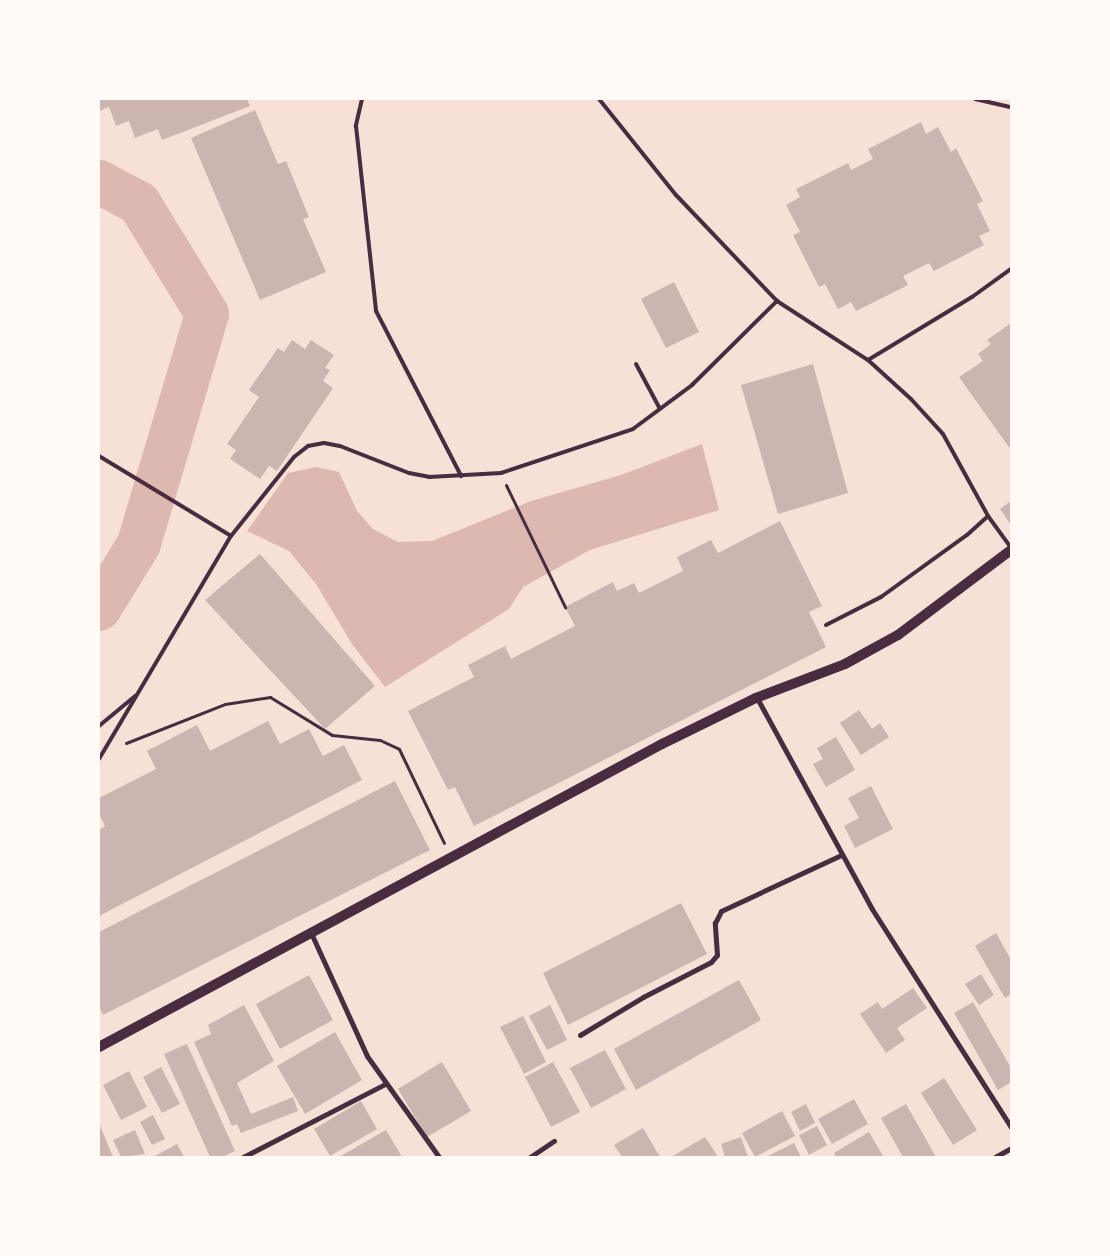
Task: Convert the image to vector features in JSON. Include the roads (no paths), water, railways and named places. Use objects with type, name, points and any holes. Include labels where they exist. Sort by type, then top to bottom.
[{"type":"main road","points":[[99,1047],[662,744],[756,698],[845,664],[898,635],[1011,549]]},
{"type":"street","points":[[756,698],[841,855],[915,980],[1011,1127]]},
{"type":"street","points":[[580,1035],[643,997],[711,962],[717,955],[715,923],[721,911],[841,855]]},
{"type":"street","points":[[311,933],[367,1056],[385,1084],[439,1157]]},
{"type":"street","points":[[243,1157],[385,1084]]},
{"type":"street","points":[[530,1157],[554,1141]]},
{"type":"street","points":[[994,1157],[1011,1148]]},
{"type":"lane","points":[[362,99],[356,126],[376,311],[461,476]]},
{"type":"lane","points":[[599,99],[676,195],[777,301],[868,360],[911,399],[943,434],[988,516],[1011,549]]},
{"type":"lane","points":[[975,99],[1011,107]]},
{"type":"lane","points":[[868,360],[972,297],[1011,269]]},
{"type":"lane","points":[[99,759],[231,536],[294,457],[308,446],[324,443],[340,446],[409,473],[429,477],[501,473],[600,442],[633,429],[692,385],[777,301]]},
{"type":"lane","points":[[636,364],[660,409]]},
{"type":"lane","points":[[100,457],[231,536]]},
{"type":"lane","points":[[826,625],[881,597],[967,535],[988,516]]},
{"type":"lane","points":[[99,726],[138,693]]},
{"type":"waterway","points":[[99,182],[139,203],[207,314],[139,544],[99,609]]}]
